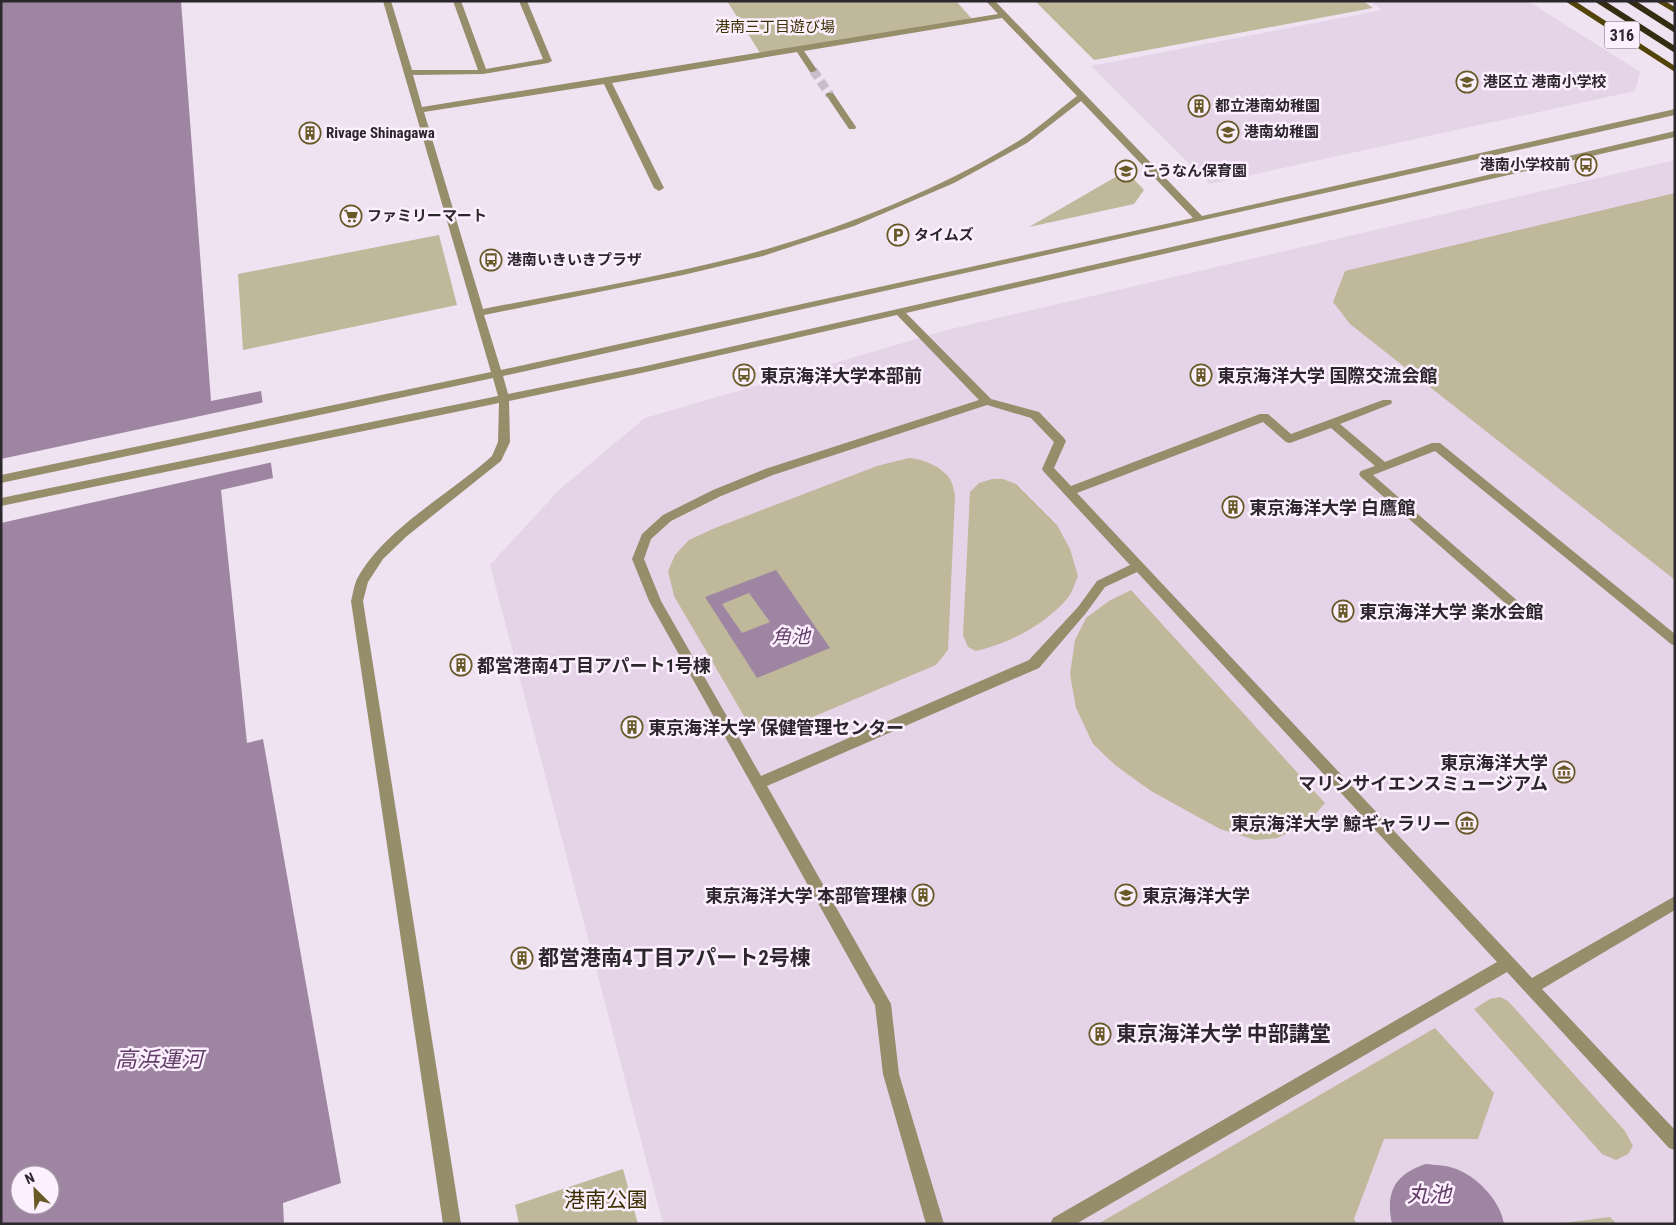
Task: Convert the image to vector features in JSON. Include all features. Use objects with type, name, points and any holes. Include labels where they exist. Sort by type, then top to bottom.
[{"type":"highway","points":[[1598,1],[1675,50]]},
{"type":"highway","points":[[1629,1],[1675,30]]},
{"type":"main road","name":"316","points":[[1569,1],[1675,70]]},
{"type":"main road","points":[[1659,1],[1675,11]]},
{"type":"street","points":[[387,1],[504,398],[504,442],[497,458],[403,533],[379,556],[362,581],[357,601],[452,1224]]},
{"type":"street","points":[[457,1],[483,72]]},
{"type":"street","points":[[408,73],[483,72],[548,61],[523,1]]},
{"type":"street","points":[[990,1],[1200,220]]},
{"type":"street","points":[[420,110],[1003,15]]},
{"type":"street","points":[[799,49],[813,70]]},
{"type":"street","points":[[607,81],[659,188]]},
{"type":"street","points":[[830,95],[852,126]]},
{"type":"street","points":[[480,313],[683,272],[763,253],[851,224],[951,181],[1024,141],[1081,97]]},
{"type":"street","points":[[1,479],[498,374],[1200,220],[1675,112]]},
{"type":"street","points":[[1,502],[646,369],[1675,134]]},
{"type":"street","points":[[899,312],[987,401],[1035,416],[1060,442],[1048,469],[1068,492],[1675,1142]]},
{"type":"street","points":[[935,1224],[891,1074],[883,1004],[655,601],[638,559],[646,537],[666,518],[717,493],[769,472],[987,401]]},
{"type":"street","points":[[1068,492],[1264,417],[1290,439],[1387,402]]},
{"type":"street","points":[[1332,423],[1384,467]]},
{"type":"street","points":[[1524,613],[1365,474],[1436,446],[1675,641]]},
{"type":"street","points":[[759,783],[1034,664],[1082,610],[1101,584],[1137,567]]},
{"type":"street","points":[[1531,987],[1675,902]]},
{"type":"street","points":[[1059,1224],[1508,963]]},
{"type":"shaded area","name":"港区立 港南小学校","points":[[1370,1],[1528,1],[1640,72],[1635,91],[1210,184],[1091,66],[1382,10]]},
{"type":"shaded area","name":"東京海洋大学","points":[[1675,160],[1675,1224],[663,1224],[490,565],[560,489],[645,418],[951,329]]},
{"type":"green space","name":"港南三丁目遊び場","points":[[727,1],[956,1],[973,20],[762,56]]},
{"type":"green space","points":[[1035,1],[1363,1],[1373,8],[1094,60]]},
{"type":"green space","points":[[1126,171],[1144,190],[1134,204],[1029,227]]},
{"type":"green space","points":[[1675,193],[1675,580],[1350,324],[1333,302],[1345,271]]},
{"type":"green space","points":[[439,235],[457,305],[243,350],[238,274]]},
{"type":"green space","points":[[909,458],[927,462],[948,476],[955,496],[948,650],[936,665],[777,732],[756,728],[744,716],[674,596],[668,571],[675,555],[689,540],[715,528],[877,466]]},
{"type":"green space","points":[[992,479],[1003,479],[1016,484],[1057,525],[1070,549],[1078,576],[1068,598],[1047,618],[1013,638],[976,651],[968,647],[963,635],[970,492],[979,483]]},
{"type":"green space","points":[[1131,590],[1325,803],[1307,824],[1277,838],[1255,840],[1220,829],[1151,791],[1115,765],[1093,744],[1076,708],[1070,674],[1075,640],[1086,618],[1109,601]]},
{"type":"green space","points":[[1500,997],[1508,1001],[1625,1131],[1633,1146],[1628,1154],[1616,1160],[1602,1154],[1474,1009],[1490,999]]},
{"type":"green space","points":[[1435,1028],[1494,1093],[1478,1139],[1384,1139],[1354,1219],[1357,1224],[1098,1224]]},
{"type":"green space","name":"港南公園","points":[[623,1169],[638,1224],[519,1224],[515,1205]]},
{"type":"green space","points":[[1610,1217],[1617,1224],[1555,1224]]},
{"type":"water","name":"高浜運河","points":[[1,1],[181,1],[211,401],[261,391],[273,478],[221,490],[247,743],[263,739],[341,1183],[283,1203],[284,1224],[1,1224]]},
{"type":"water","name":"角池","points":[[776,570],[830,648],[757,678],[705,597]],"holes":[[[749,593],[770,622],[742,633],[722,604]]]},
{"type":"water","name":"丸池","points":[[1426,1164],[1453,1168],[1478,1182],[1498,1206],[1504,1224],[1392,1224],[1390,1203],[1395,1186],[1407,1173]]},
{"type":"pier","points":[[265,402],[273,462],[1,523],[1,459]]},
{"type":"tunnel","points":[[813,70],[830,95]]},
{"type":"place","name":"港区立 港南小学校","points":[[1467,82]]},
{"type":"place","name":"都立港南幼稚園","points":[[1199,106]]},
{"type":"place","name":"港南幼稚園","points":[[1228,132]]},
{"type":"place","name":"Rivage Shinagawa","points":[[310,133]]},
{"type":"place","name":"港南小学校前","points":[[1586,165]]},
{"type":"place","name":"こうなん保育園","points":[[1126,171]]},
{"type":"place","name":"ファミリーマート","points":[[351,216]]},
{"type":"place","name":"タイムズ","points":[[898,235]]},
{"type":"place","name":"港南いきいきプラザ","points":[[491,260]]},
{"type":"place","name":"東京海洋大学本部前","points":[[744,375]]},
{"type":"place","name":"東京海洋大学 国際交流会館","points":[[1201,375]]},
{"type":"place","name":"東京海洋大学 白鷹館","points":[[1233,507]]},
{"type":"place","name":"東京海洋大学 楽水会館","points":[[1343,611]]},
{"type":"place","name":"都営港南4丁目アパート1号棟","points":[[461,665]]},
{"type":"place","name":"東京海洋大学 保健管理センター","points":[[632,727]]},
{"type":"place","name":"東京海洋大学 マリンサイエンスミュージアム","points":[[1564,772]]},
{"type":"place","name":"東京海洋大学 鯨ギャラリー","points":[[1467,823]]},
{"type":"place","name":"東京海洋大学 本部管理棟","points":[[923,895]]},
{"type":"place","name":"東京海洋大学","points":[[1126,895]]},
{"type":"place","name":"都営港南4丁目アパート2号棟","points":[[522,958]]},
{"type":"place","name":"東京海洋大学 中部講堂","points":[[1100,1034]]}]
